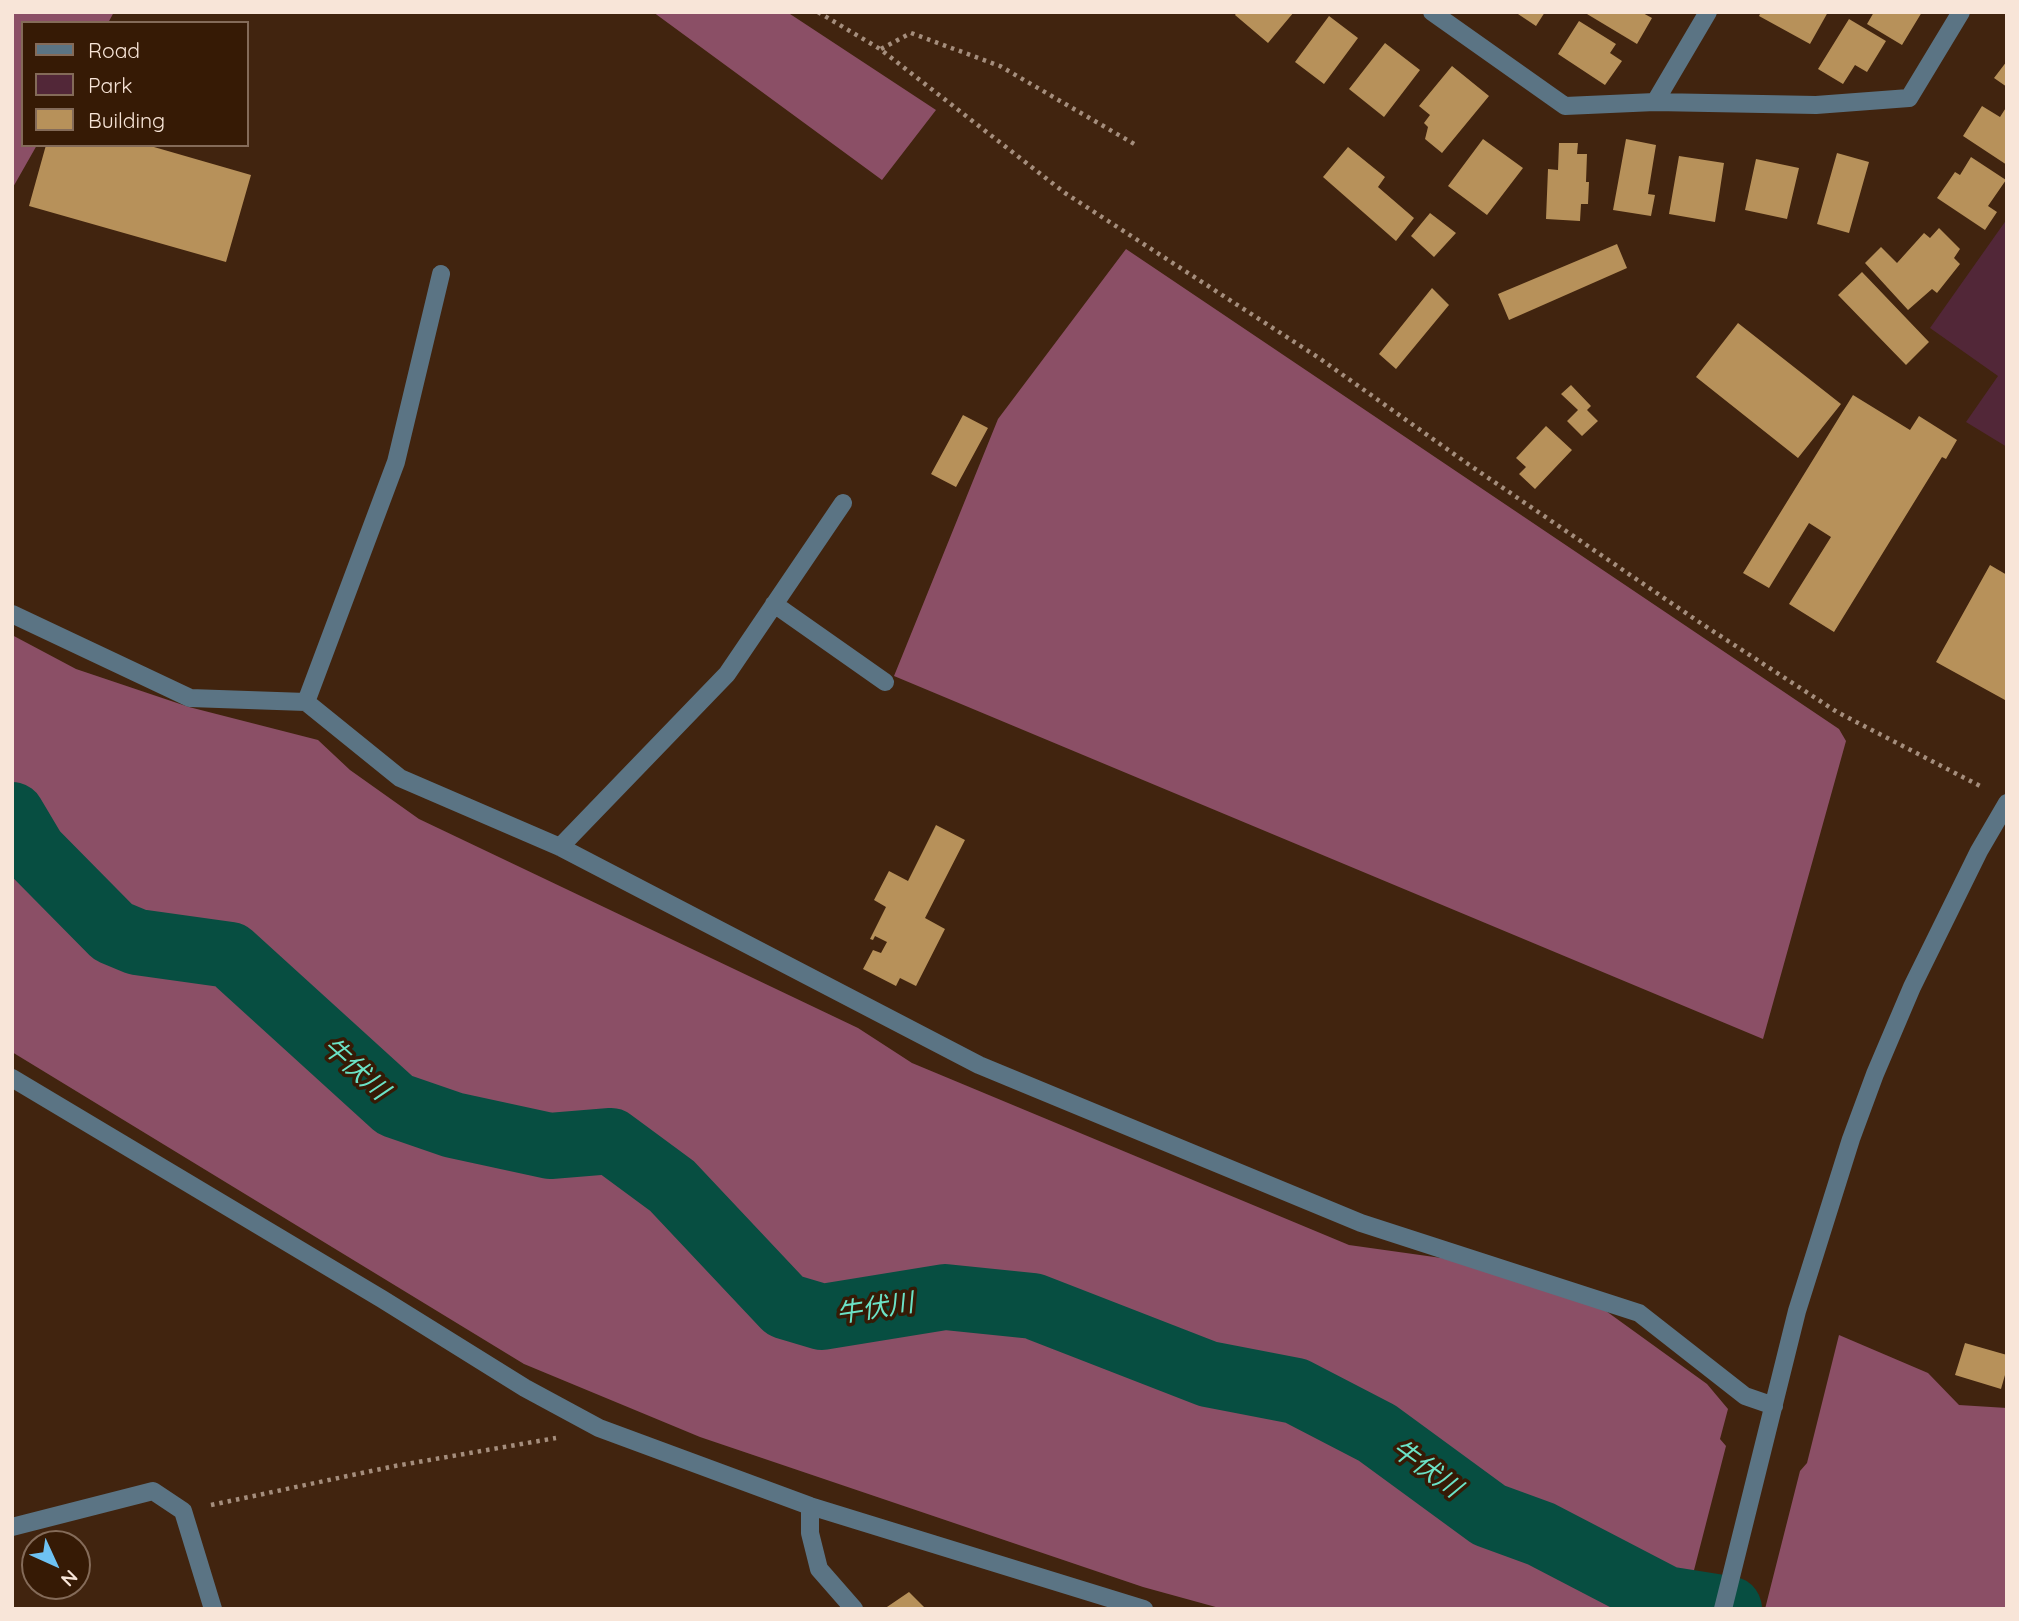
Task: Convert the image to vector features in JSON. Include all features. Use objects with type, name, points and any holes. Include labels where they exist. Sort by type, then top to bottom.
[{"type":"street","points":[[1655,102],[1707,12]]},
{"type":"street","points":[[1436,13],[1565,106],[1655,102],[1816,105],[1909,98],[1961,12]]},
{"type":"street","points":[[306,702],[396,462],[441,274]]},
{"type":"street","points":[[559,847],[727,674],[843,503]]},
{"type":"street","points":[[774,604],[885,682]]},
{"type":"street","points":[[12,614],[190,698],[306,702],[400,778],[559,847],[979,1065],[1361,1223],[1639,1313],[1745,1395],[1772,1412]]},
{"type":"street","points":[[1723,1609],[1797,1311],[1851,1139],[1912,987],[1973,863],[2007,803]]},
{"type":"street","points":[[12,1078],[525,1388],[599,1428],[810,1506],[1143,1609]]},
{"type":"street","points":[[12,1527],[153,1491],[183,1511],[213,1609]]},
{"type":"street","points":[[810,1506],[810,1533],[819,1569],[855,1609]]},
{"type":"path","points":[[818,12],[880,49],[1065,193],[1319,358],[1699,622],[1837,712],[1987,789]]},
{"type":"path","points":[[880,49],[911,33],[1000,66],[1136,145]]},
{"type":"path","points":[[183,1511],[395,1466],[599,1428]]},
{"type":"green space","points":[[2007,219],[2007,447],[1966,422],[1998,376],[1930,328]]},
{"type":"shaded area","points":[[12,12],[114,12],[109,21],[21,21],[21,147],[36,147],[12,189]]},
{"type":"shaded area","points":[[653,12],[787,12],[936,110],[882,180]]},
{"type":"shaded area","points":[[1126,249],[1839,729],[1846,741],[1763,1039],[894,676],[998,419]]},
{"type":"shaded area","points":[[12,635],[76,669],[189,707],[318,740],[350,770],[419,819],[858,1028],[912,1063],[1349,1245],[1477,1263],[1588,1298],[1707,1384],[1728,1409],[1720,1439],[1726,1446],[1684,1609],[1223,1609],[1143,1587],[700,1437],[524,1364],[12,1052]]},
{"type":"shaded area","points":[[1839,1335],[1928,1373],[1959,1405],[2007,1408],[2007,1609],[1765,1609],[1800,1471],[1807,1463]]},
{"type":"building","points":[[1237,12],[1294,12],[1268,43],[1235,15]]},
{"type":"building","points":[[1515,12],[1545,12],[1536,26]]},
{"type":"building","points":[[1641,12],[1652,18],[1637,44],[1587,14]]},
{"type":"building","points":[[1761,12],[1828,12],[1810,44],[1759,16]]},
{"type":"building","points":[[1874,12],[1922,12],[1902,45],[1867,24]]},
{"type":"building","points":[[1329,16],[1358,38],[1324,84],[1295,62]]},
{"type":"building","points":[[1849,19],[1886,41],[1867,72],[1855,65],[1843,84],[1818,69]]},
{"type":"building","points":[[1579,21],[1616,44],[1610,53],[1622,61],[1605,85],[1558,54]]},
{"type":"building","points":[[1385,43],[1420,70],[1384,117],[1349,89]]},
{"type":"building","points":[[2007,61],[2007,87],[1994,78]]},
{"type":"building","points":[[1452,66],[1489,96],[1442,153],[1425,139],[1428,127],[1424,123],[1430,115],[1419,106]]},
{"type":"building","points":[[1982,106],[2000,117],[2007,106],[2007,165],[1963,136]]},
{"type":"building","points":[[1483,139],[1523,168],[1487,215],[1448,186]]},
{"type":"building","points":[[1626,139],[1656,145],[1648,194],[1655,195],[1651,216],[1613,210]]},
{"type":"building","points":[[1559,143],[1578,143],[1577,154],[1587,154],[1588,204],[1581,204],[1580,221],[1546,219],[1548,169],[1558,170]]},
{"type":"building","points":[[45,147],[154,147],[251,175],[226,262],[29,206]]},
{"type":"building","points":[[1348,147],[1385,177],[1378,187],[1414,218],[1396,241],[1323,177]]},
{"type":"building","points":[[1837,153],[1869,162],[1849,233],[1817,224]]},
{"type":"building","points":[[1679,156],[1724,163],[1715,222],[1669,214]]},
{"type":"building","points":[[1971,157],[2006,180],[1988,206],[1997,212],[1985,230],[1937,198],[1955,172],[1960,175]]},
{"type":"building","points":[[1756,159],[1799,168],[1787,219],[1745,210]]},
{"type":"building","points":[[1430,213],[1456,233],[1434,257],[1411,236]]},
{"type":"building","points":[[1939,228],[1960,249],[1954,258],[1960,264],[1937,293],[1932,289],[1908,310],[1865,263],[1881,247],[1897,263],[1924,233],[1930,238]]},
{"type":"building","points":[[1617,244],[1627,268],[1509,320],[1498,294]]},
{"type":"building","points":[[1862,272],[1929,342],[1906,365],[1838,295]]},
{"type":"building","points":[[1432,288],[1449,305],[1396,369],[1379,354]]},
{"type":"building","points":[[1738,323],[1841,404],[1798,458],[1696,377]]},
{"type":"building","points":[[1571,385],[1591,406],[1587,410],[1598,421],[1582,436],[1567,421],[1578,410],[1561,394]]},
{"type":"building","points":[[1853,395],[1910,430],[1919,416],[1957,440],[1946,459],[1942,457],[1834,632],[1789,604],[1831,537],[1809,523],[1769,588],[1743,573]]},
{"type":"building","points":[[963,415],[988,428],[956,487],[931,474]]},
{"type":"building","points":[[1546,426],[1572,450],[1535,489],[1519,474],[1526,467],[1516,458]]},
{"type":"building","points":[[1990,565],[2007,575],[2005,700],[1936,662]]},
{"type":"building","points":[[936,825],[965,840],[925,918],[945,929],[916,986],[900,978],[896,986],[863,969],[873,950],[881,953],[887,942],[875,936],[873,940],[870,939],[886,907],[874,900],[889,871],[908,881]]},
{"type":"building","points":[[1965,1343],[2007,1355],[2007,1368],[2001,1389],[1955,1375]]},
{"type":"building","points":[[909,1592],[926,1609],[884,1609]]},
{"type":"waterway","name":"牛伏川","points":[[12,815],[34,852],[113,932],[137,942],[230,955],[395,1105],[453,1125],[550,1146],[611,1141],[672,1186],[785,1306],[822,1317],[945,1297],[1033,1306],[1208,1374],[1296,1391],[1377,1433],[1489,1515],[1541,1534],[1666,1599],[1729,1609]]}]
